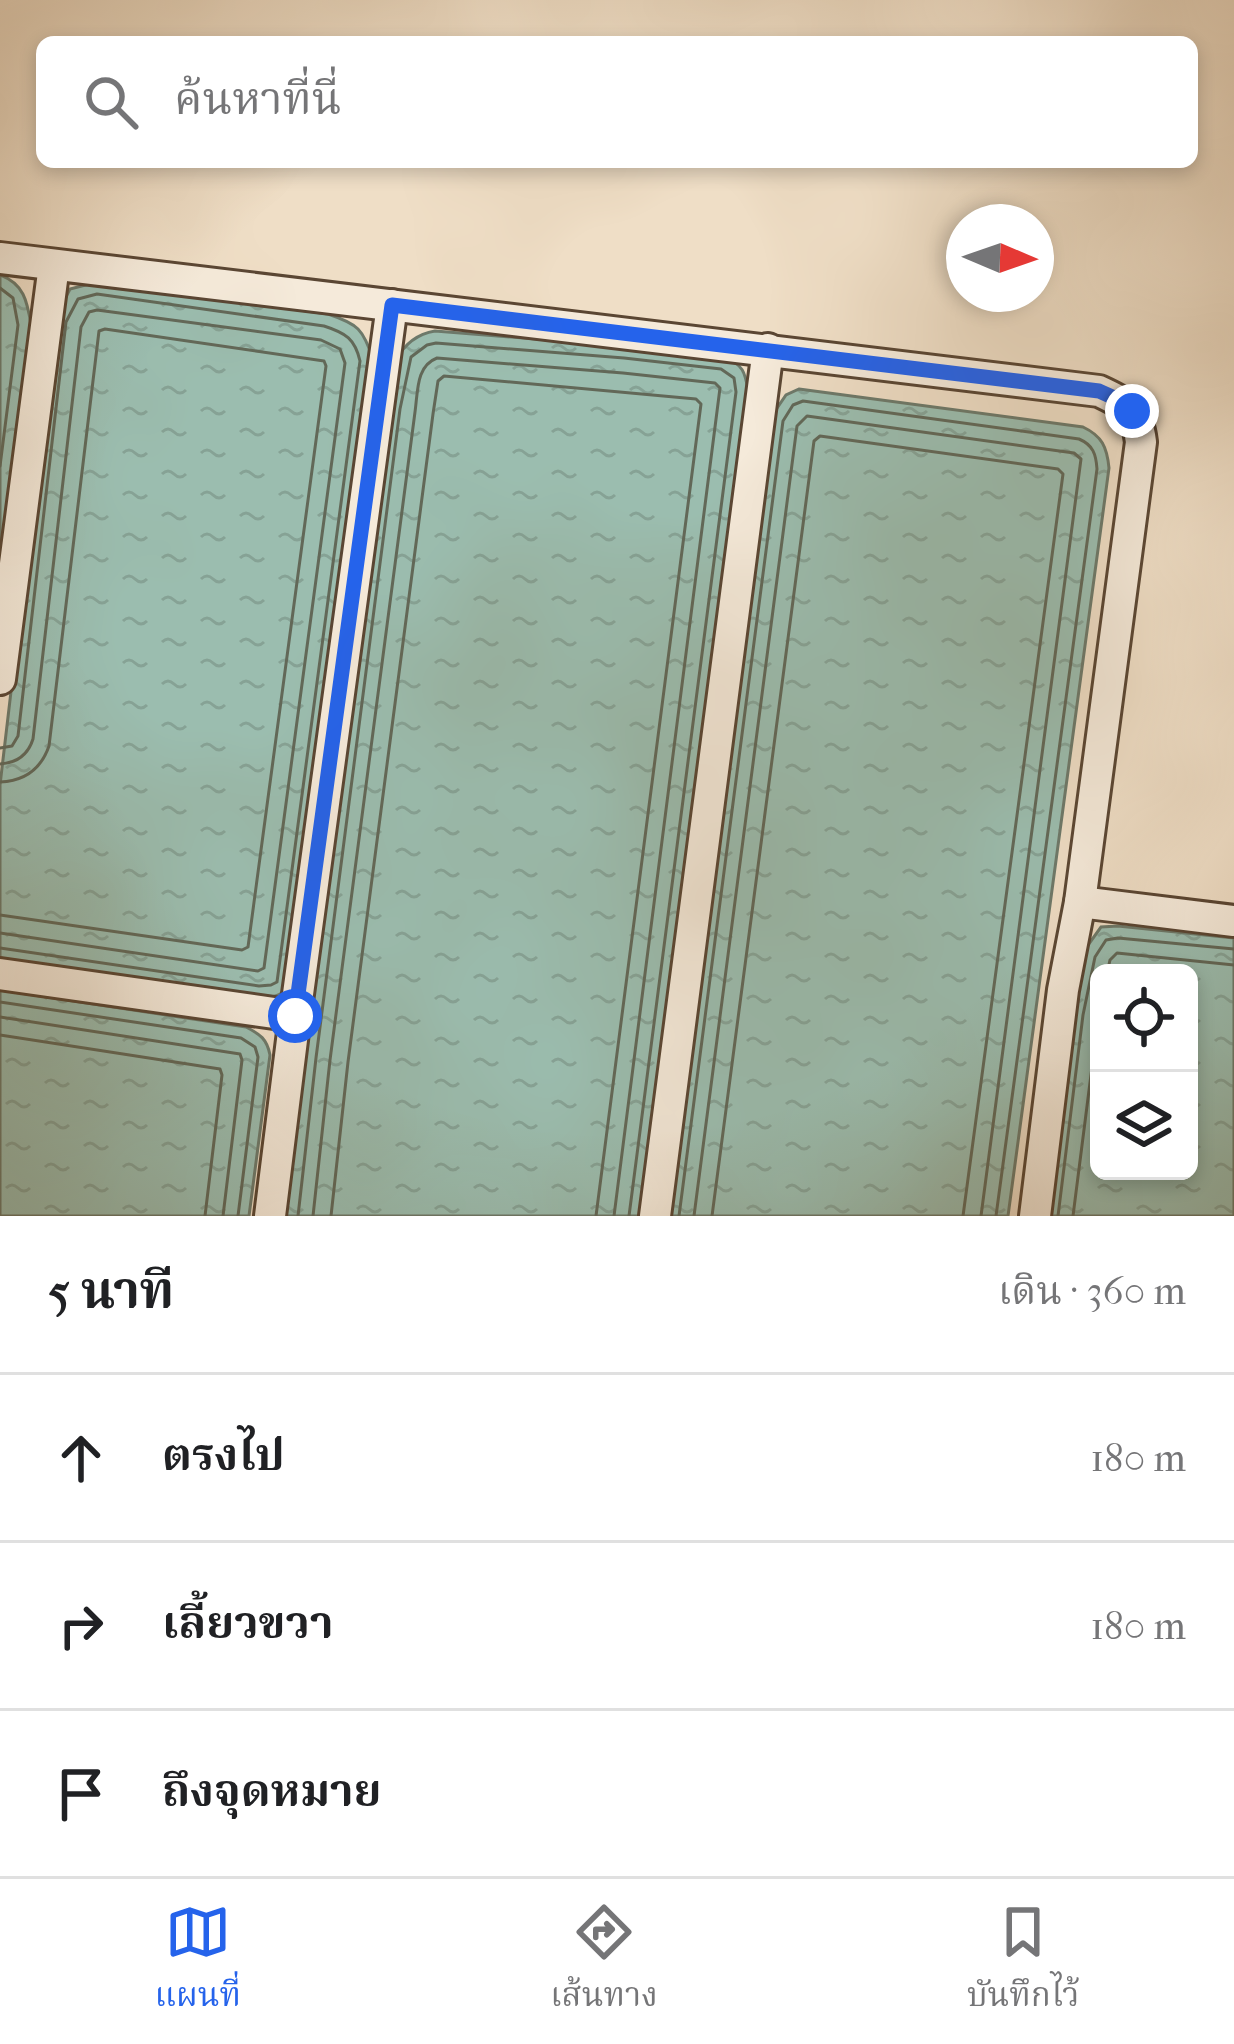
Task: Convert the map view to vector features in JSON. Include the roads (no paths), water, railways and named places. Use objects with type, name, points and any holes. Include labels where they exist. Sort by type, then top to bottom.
[{"type":"lane","points":[[0,258],[1099,391],[1132,411],[1142,442],[1080,902],[1063,990],[1036,1216]]},
{"type":"lane","points":[[0,679],[53,265]]},
{"type":"lane","points":[[270,1216],[392,305]]},
{"type":"lane","points":[[655,1216],[768,349]]},
{"type":"lane","points":[[1080,902],[1234,921]]},
{"type":"lane","points":[[0,974],[295,1016]]},
{"type":"water","points":[[0,275],[19,288],[31,324],[0,558]]},
{"type":"water","points":[[97,282],[328,314],[358,329],[373,359],[289,985],[273,997],[0,958],[0,785],[55,318],[70,289]]},
{"type":"water","points":[[435,331],[725,357],[746,378],[640,1216],[286,1216],[396,360],[412,340]]},
{"type":"water","points":[[799,389],[1083,427],[1099,438],[1107,454],[1109,468],[1008,1216],[667,1216],[771,417],[786,395]]},
{"type":"water","points":[[1101,927],[1234,938],[1234,1216],[1046,1216],[1083,952]]},
{"type":"water","points":[[0,990],[246,1027],[259,1035],[270,1055],[249,1216],[0,1216]]}]
